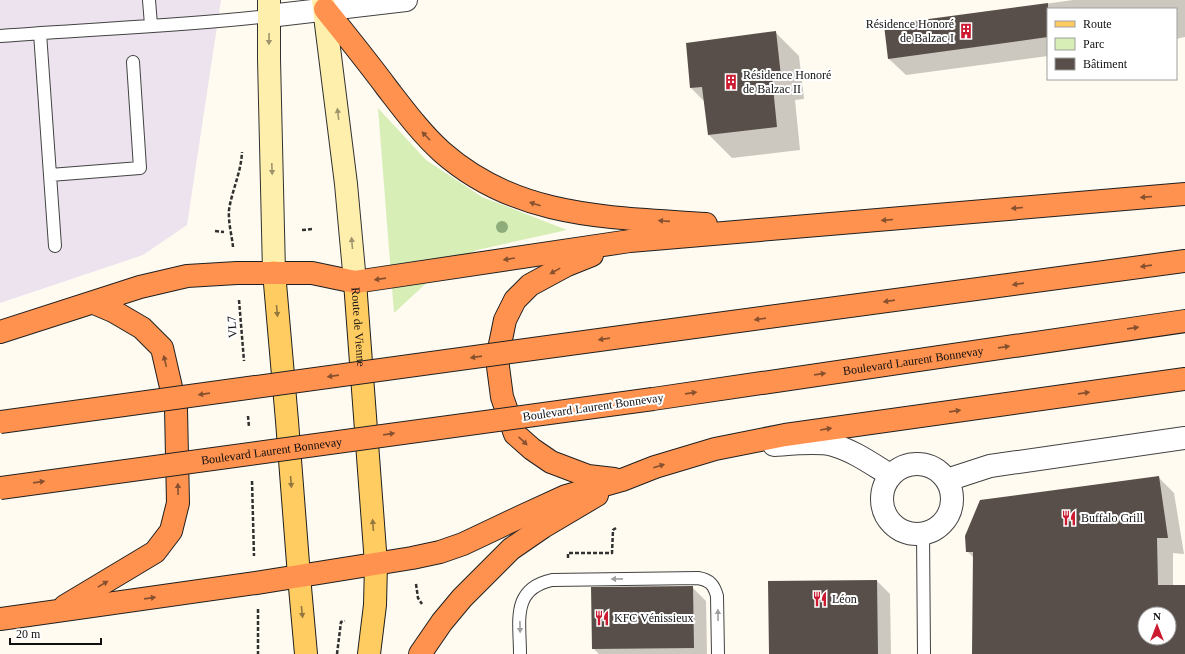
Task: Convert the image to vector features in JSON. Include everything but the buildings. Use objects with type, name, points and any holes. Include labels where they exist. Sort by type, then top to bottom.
[{"type":"highway","points":[[324,4],[414,123],[441,152],[482,182],[513,196],[543,206],[596,216],[773,230]]},
{"type":"highway","points":[[0,332],[140,287],[187,276],[274,272],[312,273],[355,282],[630,241],[1185,194]]},
{"type":"highway","points":[[622,480],[588,476],[550,462],[532,450],[515,434],[502,397],[497,358],[505,320],[515,300],[530,285],[567,264],[630,241]]},
{"type":"highway","points":[[0,422],[1185,261]]},
{"type":"highway","points":[[58,611],[155,552],[171,531],[178,503],[176,409],[162,348],[142,328],[113,311],[94,303]]},
{"type":"highway","name":"Boulevard Laurent Bonnevay","points":[[0,488],[653,399],[1185,321]]},
{"type":"highway","points":[[0,619],[256,583],[376,564],[440,552],[463,544],[520,516],[566,496],[622,480],[655,467],[715,450],[785,435],[848,425],[1185,380]]},
{"type":"highway","points":[[420,654],[442,622],[462,598],[511,549],[543,527],[622,480]]},
{"type":"main road","name":"Route de Vienne","points":[[324,4],[346,184],[355,282],[376,564],[375,606],[369,654]]},
{"type":"main road","points":[[269,8],[274,272],[287,420],[298,576],[306,654]]},
{"type":"street","points":[[269,8],[406,0]]},
{"type":"street","points":[[947,480],[990,466],[1185,438]]},
{"type":"street","points":[[715,450],[800,443],[832,444],[854,453],[890,475]]},
{"type":"street","points":[[920,464],[935,469],[947,480],[951,491],[951,502],[948,512],[942,522],[934,529],[923,533],[911,533],[899,529],[889,521],[883,509],[882,498],[884,486],[890,475],[904,466],[920,464]]},
{"type":"lane","points":[[149,0],[151,25]]},
{"type":"lane","points":[[0,36],[151,25],[220,22],[269,8]]},
{"type":"lane","points":[[40,33],[55,246]]},
{"type":"lane","points":[[50,175],[140,168],[133,62]]},
{"type":"lane","points":[[923,533],[924,654]]},
{"type":"lane","points":[[520,654],[519,610],[523,599],[529,590],[543,582],[552,580],[698,578],[706,579],[712,583],[716,589],[718,654]]},
{"type":"path","name":"VL7","points":[[242,151],[242,166],[233,190],[229,212],[237,273],[244,368]]},
{"type":"path","points":[[302,230],[314,230]]},
{"type":"path","points":[[215,231],[224,232]]},
{"type":"path","points":[[248,415],[249,431]]},
{"type":"path","points":[[252,478],[254,560],[258,614],[258,654]]},
{"type":"path","points":[[568,580],[568,553],[612,553],[613,530],[616,528]]},
{"type":"path","points":[[416,579],[418,598],[427,609]]},
{"type":"path","points":[[337,654],[341,622],[346,621]]},
{"type":"shaded area","points":[[0,0],[221,0],[187,225],[143,255],[0,303]]},
{"type":"green space","points":[[378,108],[426,160],[482,197],[567,230],[477,250],[446,265],[394,313]]},
{"type":"place","name":"Résidence Honoré de Balzac I","points":[[966,31]]},
{"type":"place","name":"Résidence Honoré de Balzac II","points":[[731,82]]},
{"type":"place","name":"Buffalo Grill","points":[[1069,518]]},
{"type":"place","name":"Léon","points":[[820,599]]},
{"type":"place","name":"KFC Vénissieux","points":[[602,618]]}]
